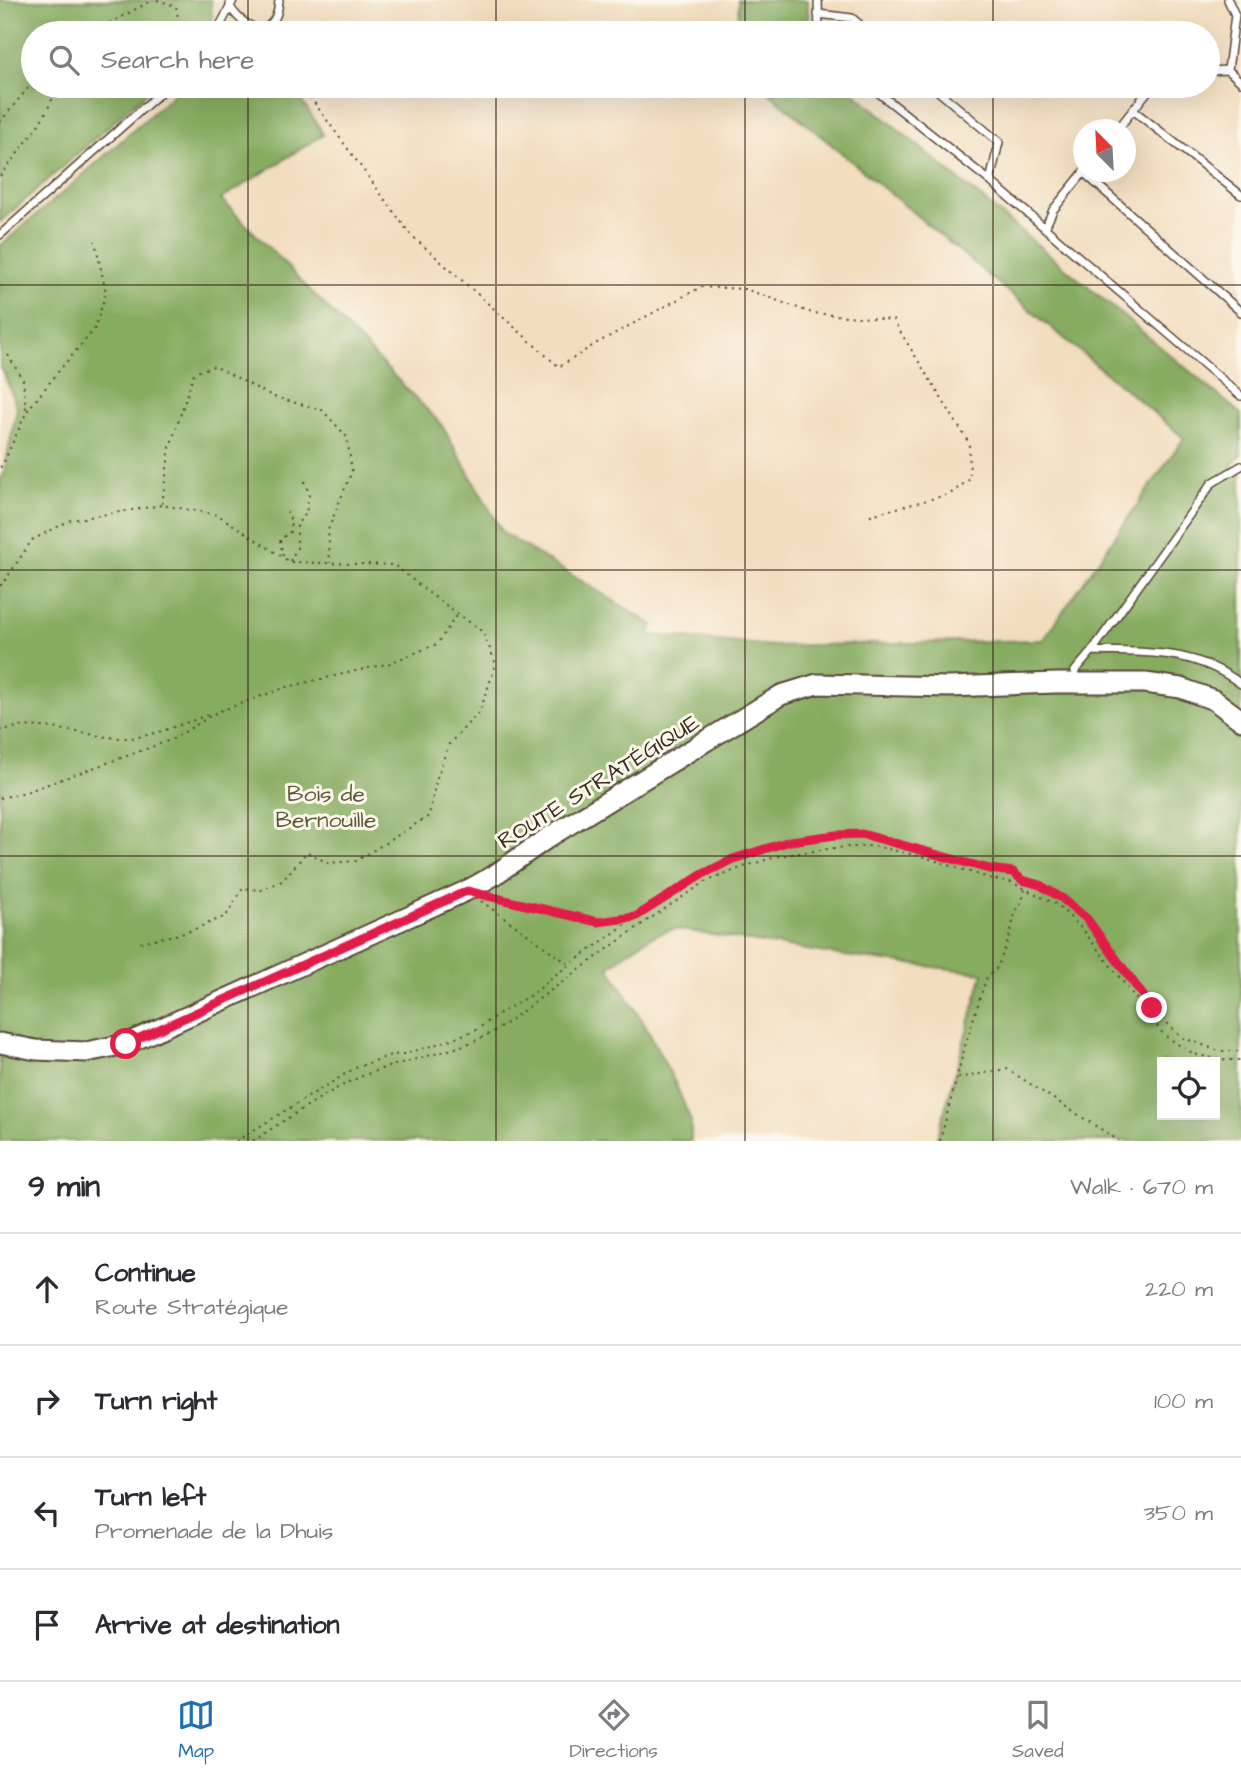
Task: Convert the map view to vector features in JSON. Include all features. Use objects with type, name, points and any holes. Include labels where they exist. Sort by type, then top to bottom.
[{"type":"street","name":"ROUTE STRATÉGIQUE","points":[[0,1043],[36,1050],[86,1052],[126,1044],[467,891],[549,837],[781,695],[817,684],[949,687],[1056,682],[1145,683],[1181,688],[1214,700],[1241,719]]},
{"type":"lane","points":[[278,14],[279,0]]},
{"type":"lane","points":[[274,21],[286,0]]},
{"type":"lane","points":[[818,0],[818,21]]},
{"type":"lane","points":[[1228,0],[1235,15],[1228,70]]},
{"type":"lane","points":[[231,2],[241,21]]},
{"type":"lane","points":[[221,21],[231,2]]},
{"type":"lane","points":[[818,14],[852,18],[856,21]]},
{"type":"lane","points":[[1220,70],[1228,70],[1241,82]]},
{"type":"lane","points":[[0,235],[154,98]]},
{"type":"lane","points":[[885,98],[990,180],[1241,396]]},
{"type":"lane","points":[[946,98],[999,142],[990,180]]},
{"type":"lane","points":[[1126,119],[1142,98]]},
{"type":"lane","points":[[1133,110],[1241,195]]},
{"type":"lane","points":[[1045,228],[1053,210],[1076,182]]},
{"type":"lane","points":[[1095,182],[1241,312]]},
{"type":"lane","points":[[1075,671],[1212,483],[1241,466]]},
{"type":"lane","points":[[1092,651],[1170,654],[1199,661],[1230,675],[1241,684]]},
{"type":"path","points":[[114,21],[155,0],[176,6],[177,21]]},
{"type":"path","points":[[0,122],[21,97]]},
{"type":"path","points":[[0,176],[36,129],[54,98]]},
{"type":"path","points":[[311,98],[410,234],[559,367],[597,343],[701,287],[745,289],[812,313],[893,320],[969,443],[970,479],[950,494],[867,516]]},
{"type":"path","points":[[0,467],[27,411],[94,330],[106,293],[94,241]]},
{"type":"path","points":[[8,355],[23,380],[27,411]]},
{"type":"path","points":[[162,505],[170,447],[194,373],[214,366],[274,397],[322,410],[347,437],[352,471],[328,530],[330,564]]},
{"type":"path","points":[[290,562],[297,548],[297,524],[306,514],[309,495],[305,481]]},
{"type":"path","points":[[0,585],[32,540],[71,520],[162,505],[218,515],[290,562],[394,565],[483,632],[496,664],[480,711],[449,744],[436,780],[429,816],[356,861],[328,863],[307,852],[282,881],[261,890],[243,888],[226,916],[185,933],[140,942]]},
{"type":"path","points":[[283,557],[280,540],[290,532],[291,521],[287,512]]},
{"type":"path","points":[[0,731],[36,726],[126,739],[159,732],[287,687],[390,663],[437,644],[458,613]]},
{"type":"path","points":[[0,798],[26,792],[171,740],[217,712]]},
{"type":"path","points":[[236,1141],[355,1068],[476,1030],[537,991],[635,917],[703,874],[733,859],[790,841],[836,835],[862,834],[989,869],[1007,870],[1022,880],[1040,885],[1063,899],[1087,919],[1152,1008],[1181,1037],[1219,1051],[1241,1051]]},
{"type":"path","points":[[253,1141],[362,1076],[480,1040],[705,882],[746,866],[790,854],[834,848],[874,846],[924,857],[1011,883],[1058,905],[1083,930],[1164,1035],[1197,1055],[1241,1060]]},
{"type":"path","points":[[940,1141],[985,982],[997,968],[1025,889]]},
{"type":"path","points":[[467,891],[598,922],[635,917]]},
{"type":"path","points":[[467,891],[570,965]]},
{"type":"path","points":[[957,1078],[1007,1069],[1119,1141]]},
{"type":"green space","points":[[0,0],[211,0],[211,21],[21,21],[21,98],[140,98],[0,222]]},
{"type":"green space","points":[[738,0],[807,0],[809,21],[739,21]]},
{"type":"green space","name":"Bois de Bernouille","points":[[170,98],[299,98],[323,135],[221,199],[441,424],[503,533],[653,625],[649,635],[773,646],[1043,640],[1184,438],[775,98],[860,98],[1241,414],[1241,455],[1231,465],[1241,474],[1241,1141],[936,1141],[983,973],[845,956],[675,929],[648,939],[609,967],[647,1029],[675,1083],[691,1121],[691,1141],[0,1141],[0,478],[3,476],[17,408],[0,369],[0,246]]},
{"type":"route","points":[[126,1044],[467,891],[598,922],[635,917],[703,874],[733,859],[790,841],[862,834],[989,869],[1007,870],[1022,880],[1040,885],[1063,899],[1087,919],[1152,1008]]}]
